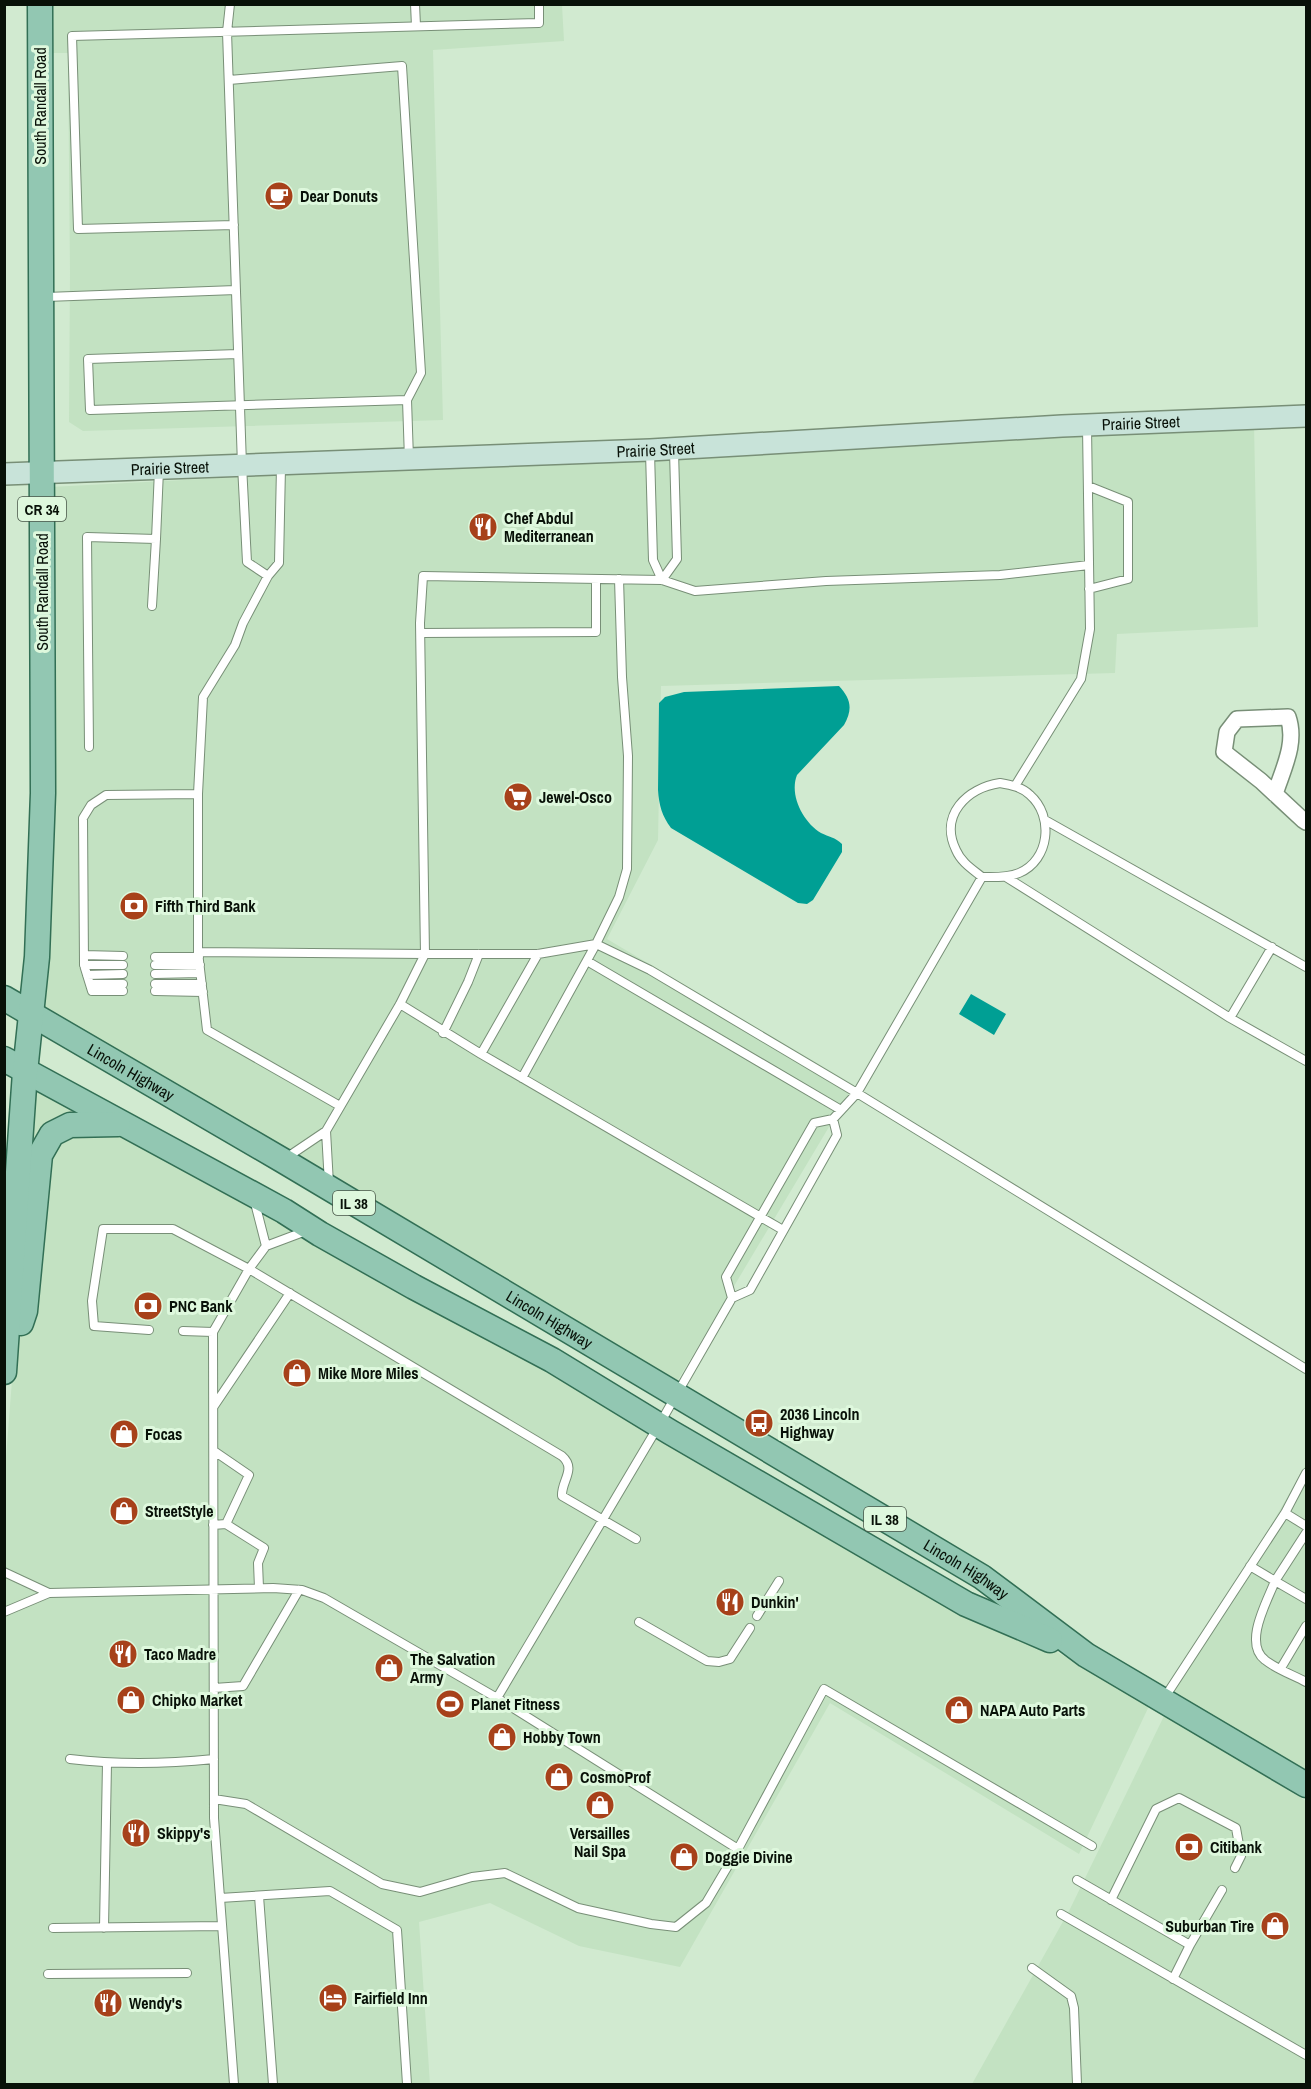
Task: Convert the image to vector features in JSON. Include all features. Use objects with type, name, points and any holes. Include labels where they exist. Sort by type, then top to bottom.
[{"type":"main road","name":"South Randall Road","points":[[25,1072],[37,957],[43,793],[40,4]]},
{"type":"main road","name":"Lincoln Highway","points":[[4,998],[282,1160],[981,1577],[1086,1655],[1301,1778]]},
{"type":"main road","name":"Lincoln Highway","points":[[4,1059],[253,1195],[414,1287],[552,1360],[966,1604],[1086,1655]]},
{"type":"main road","name":"CR 34","points":[[4,1372],[25,1072]]},
{"type":"main road","points":[[4,1380],[25,1311],[40,1155],[52,1134],[70,1125],[122,1124]]},
{"type":"street","name":"Prairie Street","points":[[4,474],[674,449],[1087,425],[1306,416]]},
{"type":"street","points":[[1275,794],[1291,746],[1292,729],[1288,717],[1238,719],[1227,732],[1224,752],[1306,822]]},
{"type":"lane","points":[[230,4],[227,32],[247,562],[268,576]]},
{"type":"lane","points":[[415,4],[416,26]]},
{"type":"lane","points":[[234,225],[78,229],[72,36],[539,23],[539,4]]},
{"type":"lane","points":[[229,81],[402,66],[421,373],[407,400],[409,459]]},
{"type":"lane","points":[[41,297],[236,290]]},
{"type":"lane","points":[[238,354],[88,359],[90,410],[407,400]]},
{"type":"lane","points":[[1015,786],[1081,679],[1090,629],[1087,425]]},
{"type":"lane","points":[[662,580],[677,559],[674,449]]},
{"type":"lane","points":[[650,450],[653,560],[662,580]]},
{"type":"lane","points":[[281,464],[279,563],[268,576],[243,623],[235,645],[203,697],[198,794],[199,962],[207,1030],[340,1106]]},
{"type":"lane","points":[[152,606],[159,468]]},
{"type":"lane","points":[[1088,486],[1128,502],[1128,579],[1089,589]]},
{"type":"lane","points":[[89,747],[87,537],[156,539]]},
{"type":"lane","points":[[282,1160],[326,1131],[400,1004],[425,954],[421,633],[423,576],[662,580],[695,591],[826,581],[1000,575],[1089,565]]},
{"type":"lane","points":[[421,633],[596,632],[596,579]]},
{"type":"lane","points":[[522,1078],[596,944],[619,897],[627,869],[628,756],[622,677],[620,579]]},
{"type":"lane","points":[[1000,783],[1015,786],[1029,794],[1039,805],[1045,820],[1046,835],[1042,850],[1033,863],[1021,873],[1006,877],[982,877],[963,862],[955,849],[951,834],[953,818],[960,804],[970,792],[984,785],[1000,783]]},
{"type":"lane","points":[[123,987],[91,987],[84,965],[83,818],[91,805],[106,795],[198,794]]},
{"type":"lane","points":[[1045,820],[1306,967]]},
{"type":"lane","points":[[732,1298],[726,1277],[814,1123],[833,1119],[857,1093],[982,877]]},
{"type":"lane","points":[[1006,877],[1230,1018],[1306,1061]]},
{"type":"lane","points":[[199,962],[155,965],[425,954],[538,954],[596,944],[650,970],[857,1093],[1306,1370]]},
{"type":"lane","points":[[1230,1018],[1272,947]]},
{"type":"lane","points":[[443,1033],[479,954]]},
{"type":"lane","points":[[481,1054],[538,954]]},
{"type":"lane","points":[[84,955],[123,956]]},
{"type":"lane","points":[[587,961],[841,1110]]},
{"type":"lane","points":[[84,965],[123,970],[87,975]]},
{"type":"lane","points":[[155,987],[202,988]]},
{"type":"lane","points":[[400,1004],[443,1033],[783,1230]]},
{"type":"lane","points":[[496,1698],[732,1298],[750,1290],[837,1135],[833,1119]]},
{"type":"lane","points":[[326,1131],[329,1188]]},
{"type":"lane","points":[[253,1195],[266,1246]]},
{"type":"lane","points":[[149,1330],[93,1326],[92,1301],[103,1229],[173,1230],[249,1269],[562,1456],[568,1463],[569,1471],[561,1489],[562,1496],[636,1539]]},
{"type":"lane","points":[[234,2085],[214,1799],[213,1332],[249,1269],[266,1246],[312,1229]]},
{"type":"lane","points":[[214,1406],[290,1293]]},
{"type":"lane","points":[[183,1331],[213,1332]]},
{"type":"lane","points":[[214,1451],[249,1475],[226,1524]]},
{"type":"lane","points":[[1162,1700],[1285,1513],[1306,1473]]},
{"type":"lane","points":[[1285,1513],[1306,1526]]},
{"type":"lane","points":[[213,1525],[226,1524],[264,1548],[258,1563],[259,1588]]},
{"type":"lane","points":[[1306,1533],[1275,1581],[1254,1641],[1257,1651],[1265,1660],[1306,1682]]},
{"type":"lane","points":[[1250,1566],[1306,1599]]},
{"type":"lane","points":[[4,1572],[49,1593]]},
{"type":"lane","points":[[758,1616],[779,1581]]},
{"type":"lane","points":[[4,1612],[49,1593],[259,1588],[299,1590],[324,1598],[496,1698],[738,1849]]},
{"type":"lane","points":[[214,1688],[243,1686],[299,1590]]},
{"type":"lane","points":[[639,1622],[707,1661],[719,1662],[730,1659],[750,1628]]},
{"type":"lane","points":[[1281,1668],[1306,1626]]},
{"type":"lane","points":[[214,1799],[246,1804],[382,1884],[420,1892],[472,1877],[505,1873],[578,1908],[676,1927],[706,1903],[825,1689],[1092,1846]]},
{"type":"lane","points":[[70,1759],[107,1763],[166,1764],[214,1759]]},
{"type":"lane","points":[[104,1928],[107,1763]]},
{"type":"lane","points":[[1111,1900],[1156,1809],[1179,1798],[1236,1828],[1241,1856],[1235,1868]]},
{"type":"lane","points":[[1077,1880],[1190,1945]]},
{"type":"lane","points":[[1173,1979],[1222,1890]]},
{"type":"lane","points":[[220,1898],[330,1891],[398,1930],[407,2085]]},
{"type":"lane","points":[[259,1896],[273,2085]]},
{"type":"lane","points":[[1061,1914],[1306,2055]]},
{"type":"lane","points":[[53,1928],[222,1926]]},
{"type":"lane","points":[[1032,1968],[1071,1996],[1074,2008],[1077,2085]]},
{"type":"lane","points":[[48,1974],[187,1973]]},
{"type":"shaded area","points":[[49,5],[562,5],[564,41],[433,50],[443,420],[83,431],[69,422],[68,53],[50,53]]},
{"type":"shaded area","points":[[1254,424],[1258,627],[1117,634],[1115,673],[661,686],[658,840],[607,939],[854,1085],[675,1385],[423,1236],[42,1005],[50,487]]},
{"type":"shaded area","points":[[35,1086],[272,1214],[1150,1704],[1079,1854],[830,1703],[680,1967],[579,1946],[490,1903],[419,1922],[430,2084],[5,2084],[4,1483]]},
{"type":"shaded area","points":[[1306,1465],[1306,1775],[1171,1697]]},
{"type":"shaded area","points":[[1165,1714],[1306,1801],[1306,2084],[972,2084],[1070,1909]]},
{"type":"water","points":[[839,686],[849,704],[847,719],[797,775],[795,791],[803,815],[814,828],[842,844],[842,852],[813,900],[807,904],[798,903],[671,828],[663,815],[658,795],[659,703],[665,697],[684,692]]},
{"type":"water","points":[[971,994],[1006,1014],[994,1035],[959,1014]]},
{"type":"place","name":"Dear Donuts","points":[[279,196]]},
{"type":"place","name":"Chef Abdul Mediterranean","points":[[483,527]]},
{"type":"place","name":"Jewel-Osco","points":[[518,797]]},
{"type":"place","name":"Fifth Third Bank","points":[[134,906]]},
{"type":"place","name":"PNC Bank","points":[[148,1306]]},
{"type":"place","name":"Mike More Miles","points":[[297,1373]]},
{"type":"place","name":"2036 Lincoln Highway","points":[[759,1423]]},
{"type":"place","name":"Focas","points":[[124,1434]]},
{"type":"place","name":"StreetStyle","points":[[124,1511]]},
{"type":"place","name":"Dunkin'","points":[[730,1602]]},
{"type":"place","name":"Taco Madre","points":[[123,1654]]},
{"type":"place","name":"The Salvation Army","points":[[389,1668]]},
{"type":"place","name":"Chipko Market","points":[[131,1700]]},
{"type":"place","name":"Planet Fitness","points":[[450,1704]]},
{"type":"place","name":"NAPA Auto Parts","points":[[959,1710]]},
{"type":"place","name":"Hobby Town","points":[[502,1737]]},
{"type":"place","name":"CosmoProf","points":[[559,1777]]},
{"type":"place","name":"Versailles Nail Spa","points":[[600,1805]]},
{"type":"place","name":"Skippy's","points":[[136,1833]]},
{"type":"place","name":"Citibank","points":[[1189,1847]]},
{"type":"place","name":"Doggie Divine","points":[[684,1857]]},
{"type":"place","name":"Suburban Tire","points":[[1275,1926]]},
{"type":"place","name":"Fairfield Inn","points":[[333,1998]]},
{"type":"place","name":"Wendy's","points":[[108,2003]]}]
